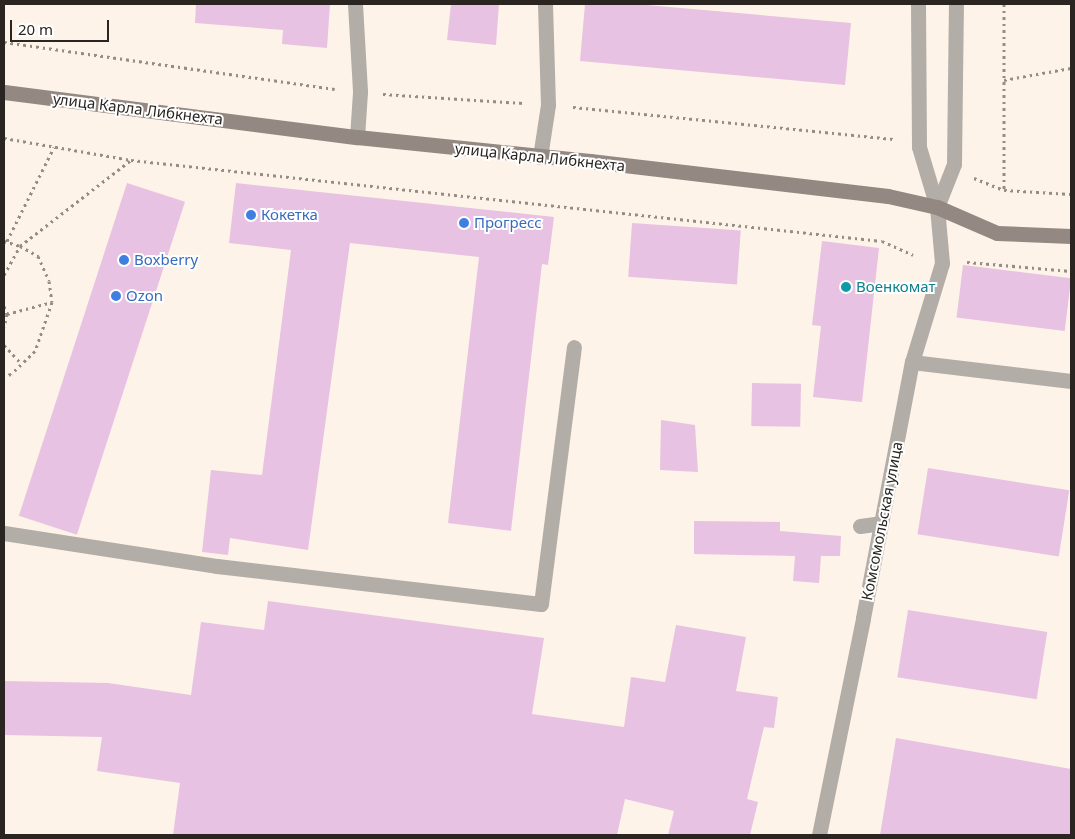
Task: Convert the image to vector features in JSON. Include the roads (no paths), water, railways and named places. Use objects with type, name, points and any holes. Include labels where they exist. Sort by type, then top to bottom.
[{"type":"main road","name":"улица Карла Либкнехта","points":[[4,92],[357,137],[888,196],[937,207],[997,234],[1071,236]]},
{"type":"street","points":[[355,4],[360,92],[357,137]]},
{"type":"street","points":[[540,157],[548,105],[545,4]]},
{"type":"street","name":"Комсомольская улица","points":[[818,835],[912,362],[942,263],[937,207],[919,147],[918,4]]},
{"type":"street","name":"Комсомольская улица","points":[[937,207],[954,164],[956,4]]},
{"type":"street","points":[[4,532],[217,566],[541,604],[574,347]]},
{"type":"street","points":[[912,362],[1071,382]]},
{"type":"street","points":[[860,526],[881,524]]},
{"type":"place","name":"Кокетка","points":[[251,215]]},
{"type":"place","name":"Прогресс","points":[[464,223]]},
{"type":"place","name":"Boxberry","points":[[124,260]]},
{"type":"place","name":"Военкомат","points":[[846,287]]},
{"type":"place","name":"Ozon","points":[[116,296]]}]
